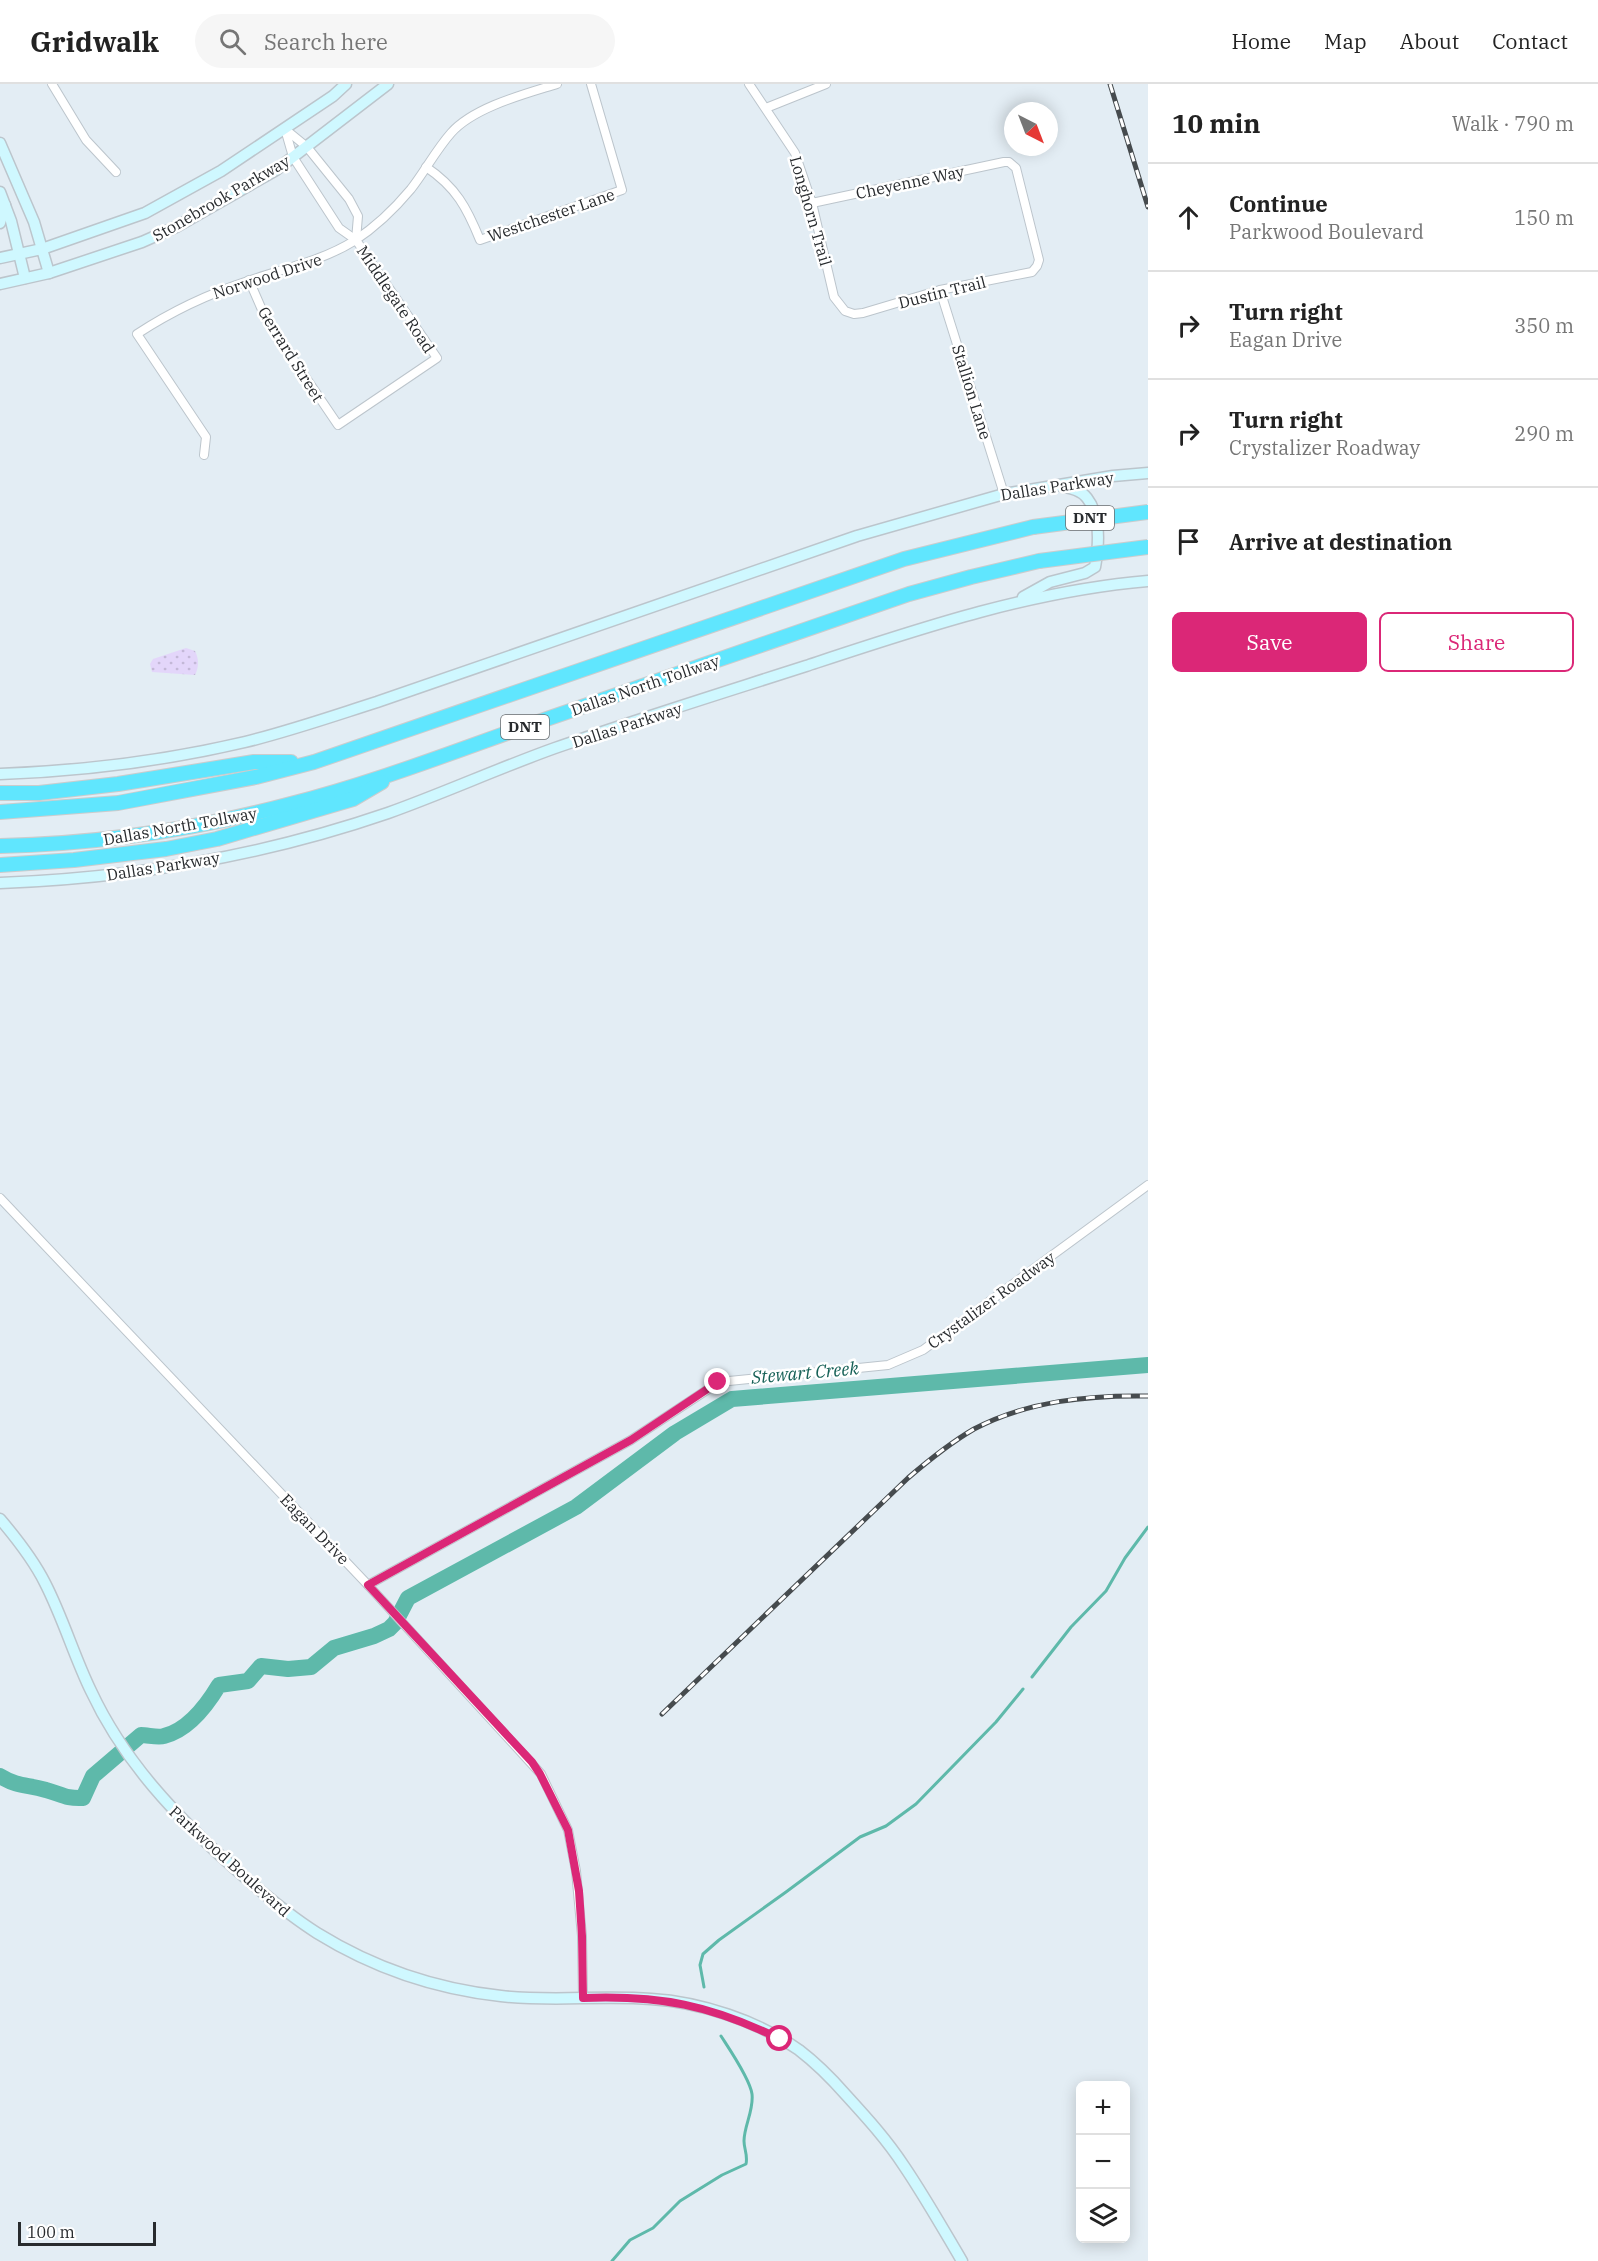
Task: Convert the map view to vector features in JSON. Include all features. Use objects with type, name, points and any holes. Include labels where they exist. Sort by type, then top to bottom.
[{"type":"highway","name":"Dallas North Tollway","points":[[0,812],[118,803],[256,777],[314,762],[904,559],[1033,527],[1148,512]]},
{"type":"highway","name":"Dallas North Tollway","points":[[0,846],[87,842],[221,821],[298,802],[406,768],[909,594],[1039,561],[1148,547]]},
{"type":"highway","points":[[0,793],[39,792],[118,784],[254,762],[314,762]]},
{"type":"highway","points":[[0,865],[74,860],[166,849],[217,839],[353,799],[406,768]]},
{"type":"main road","name":"Stonebrook Parkway","points":[[0,258],[42,249],[145,213],[221,171],[333,96],[346,84]]},
{"type":"main road","name":"Stonebrook Parkway","points":[[0,284],[49,273],[142,242],[176,227],[276,170],[388,84]]},
{"type":"main road","points":[[0,142],[24,198],[49,273]]},
{"type":"main road","points":[[0,192],[25,278]]},
{"type":"main road","points":[[5,205],[24,198]]},
{"type":"main road","points":[[0,223],[5,205]]},
{"type":"main road","name":"Dallas Parkway","points":[[0,774],[79,769],[179,756],[246,742],[312,723],[857,536],[1004,494],[1148,473]]},
{"type":"main road","points":[[1015,602],[1050,582],[1085,573],[1095,567],[1100,545],[1094,512],[1086,496],[1075,490],[1055,485]]},
{"type":"main road","name":"Dallas Parkway","points":[[0,883],[113,875],[167,867],[219,858],[333,830],[388,813],[553,749],[937,623],[1015,602],[1088,588],[1148,581]]},
{"type":"main road","name":"Parkwood Boulevard","points":[[0,1519],[22,1545],[45,1582],[91,1691],[112,1731],[146,1779],[171,1808],[263,1894],[290,1915],[345,1949],[404,1974],[469,1991],[529,1999],[655,1999],[693,2006],[755,2027],[800,2051],[840,2089],[903,2164],[962,2261]]},
{"type":"street","points":[[52,84],[86,140],[116,172]]},
{"type":"street","name":"Norwood Drive","points":[[204,455],[206,437],[137,334],[171,312],[212,294],[249,280],[309,263],[356,240],[409,190],[452,132],[472,116],[531,88],[557,84]]},
{"type":"street","name":"Westchester Lane","points":[[426,167],[443,178],[455,191],[468,211],[480,240],[622,190],[591,84]]},
{"type":"street","name":"Longhorn Trail","points":[[749,84],[795,153],[812,203],[834,297],[845,311]]},
{"type":"street","points":[[766,108],[826,84]]},
{"type":"street","name":"Middlegate Road","points":[[285,129],[307,147],[349,198],[358,216],[356,240]]},
{"type":"street","name":"Middlegate Road","points":[[285,129],[293,157],[339,228],[356,240],[437,358],[338,425]]},
{"type":"street","name":"Cheyenne Way","points":[[812,203],[1009,162],[1016,168],[1039,260],[1037,266]]},
{"type":"street","name":"Dustin Trail","points":[[845,311],[854,314],[863,313],[940,290],[1032,272],[1037,266]]},
{"type":"street","name":"Gerrard Street","points":[[249,280],[266,319],[338,425]]},
{"type":"street","name":"Stallion Lane","points":[[940,290],[1004,494]]},
{"type":"street","name":"Crystalizer Roadway","points":[[368,1585],[631,1440],[718,1382],[888,1365],[923,1350],[1148,1185]]},
{"type":"street","name":"Eagan Drive","points":[[0,1198],[368,1585],[532,1762],[548,1787],[568,1830],[576,1871],[582,1936],[583,1998]]},
{"type":"shaded area","points":[[186,648],[195,651],[198,660],[195,675],[152,672],[150,664],[153,659]]},
{"type":"waterway","name":"Stewart Creek","points":[[0,1776],[18,1784],[68,1797],[83,1798],[93,1776],[141,1735],[162,1737],[181,1728],[203,1708],[219,1685],[248,1681],[261,1666],[288,1669],[311,1667],[334,1648],[389,1629],[395,1623],[408,1598],[576,1507],[675,1433],[732,1399],[1148,1365]]},
{"type":"waterway","points":[[1032,1677],[1071,1627],[1106,1591],[1125,1558],[1148,1527]]},
{"type":"waterway","points":[[704,1987],[700,1965],[703,1954],[860,1837],[886,1826],[916,1804],[996,1722],[1023,1689]]},
{"type":"waterway","points":[[612,2261],[630,2240],[653,2228],[680,2201],[722,2175],[746,2164],[744,2135],[752,2106],[752,2094],[744,2073],[721,2036]]},
{"type":"railway","points":[[1110,84],[1148,207]]},
{"type":"railway","points":[[662,1714],[908,1478],[965,1434],[994,1420],[1037,1406],[1103,1397],[1148,1396]]},
{"type":"route","points":[[718,1382],[631,1440],[368,1585],[532,1762],[548,1787],[568,1830],[576,1871],[582,1936],[583,1998],[655,1999],[684,2004],[731,2017],[780,2039]]}]
